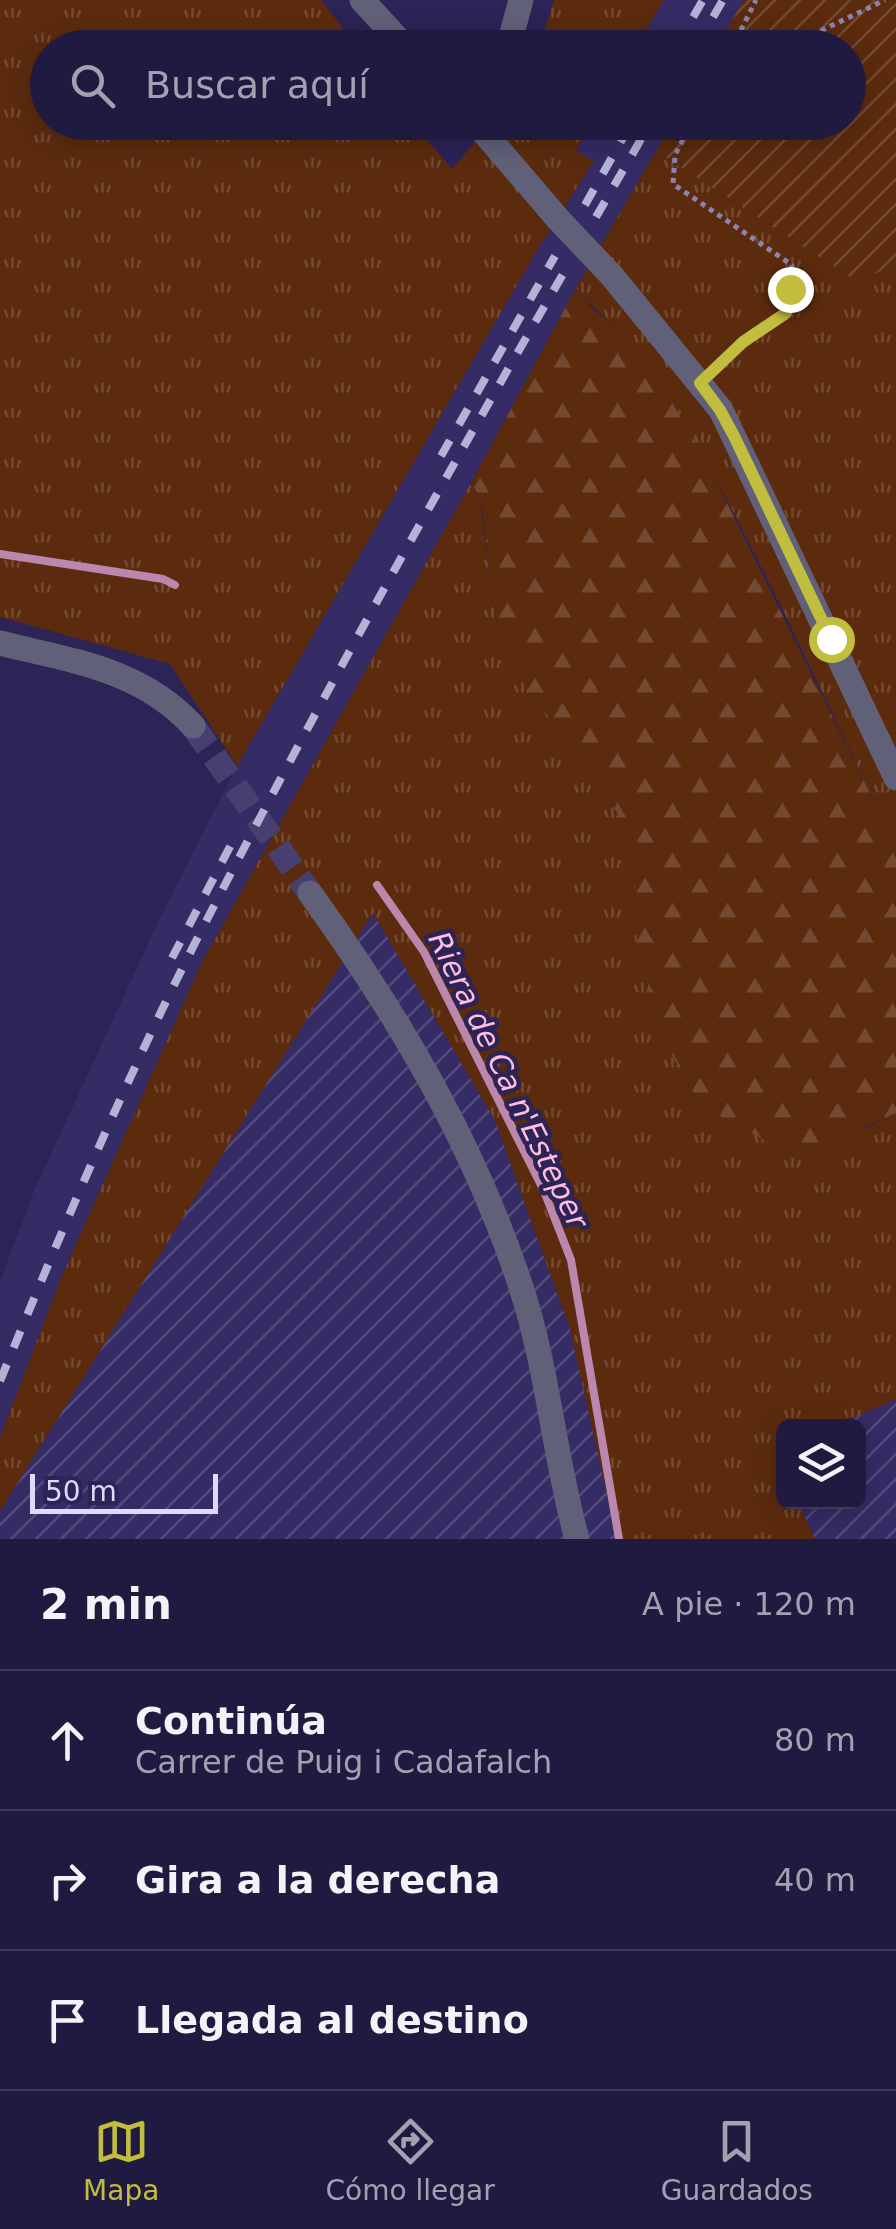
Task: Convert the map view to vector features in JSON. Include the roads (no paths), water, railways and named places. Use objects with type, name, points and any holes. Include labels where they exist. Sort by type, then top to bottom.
[{"type":"street","points":[[362,0],[390,30]]},
{"type":"street","points":[[513,30],[521,0]]},
{"type":"street","points":[[493,140],[558,219],[612,276],[720,410],[896,778]]},
{"type":"street","points":[[0,643],[116,672],[176,708],[193,726]]},
{"type":"street","points":[[310,894],[417,1052],[454,1120],[491,1206],[522,1288],[542,1364],[566,1500],[578,1539]]},
{"type":"waterway","name":"Riera de Ca n'Esteper","points":[[0,554],[163,579],[175,585]]},
{"type":"waterway","name":"Riera de Ca n'Esteper","points":[[377,885],[424,952],[544,1191],[571,1260],[619,1539]]},
{"type":"tunnel","points":[[193,726],[310,893]]},
{"type":"railway","points":[[686,30],[703,0]]},
{"type":"railway","points":[[706,30],[723,0]]},
{"type":"railway","points":[[585,205],[622,140]]},
{"type":"railway","points":[[596,217],[641,140]]},
{"type":"railway","points":[[441,456],[555,256]]},
{"type":"railway","points":[[0,1381],[94,1158],[197,939],[377,601],[566,269]]},
{"type":"railway","points":[[172,958],[234,839]]}]
